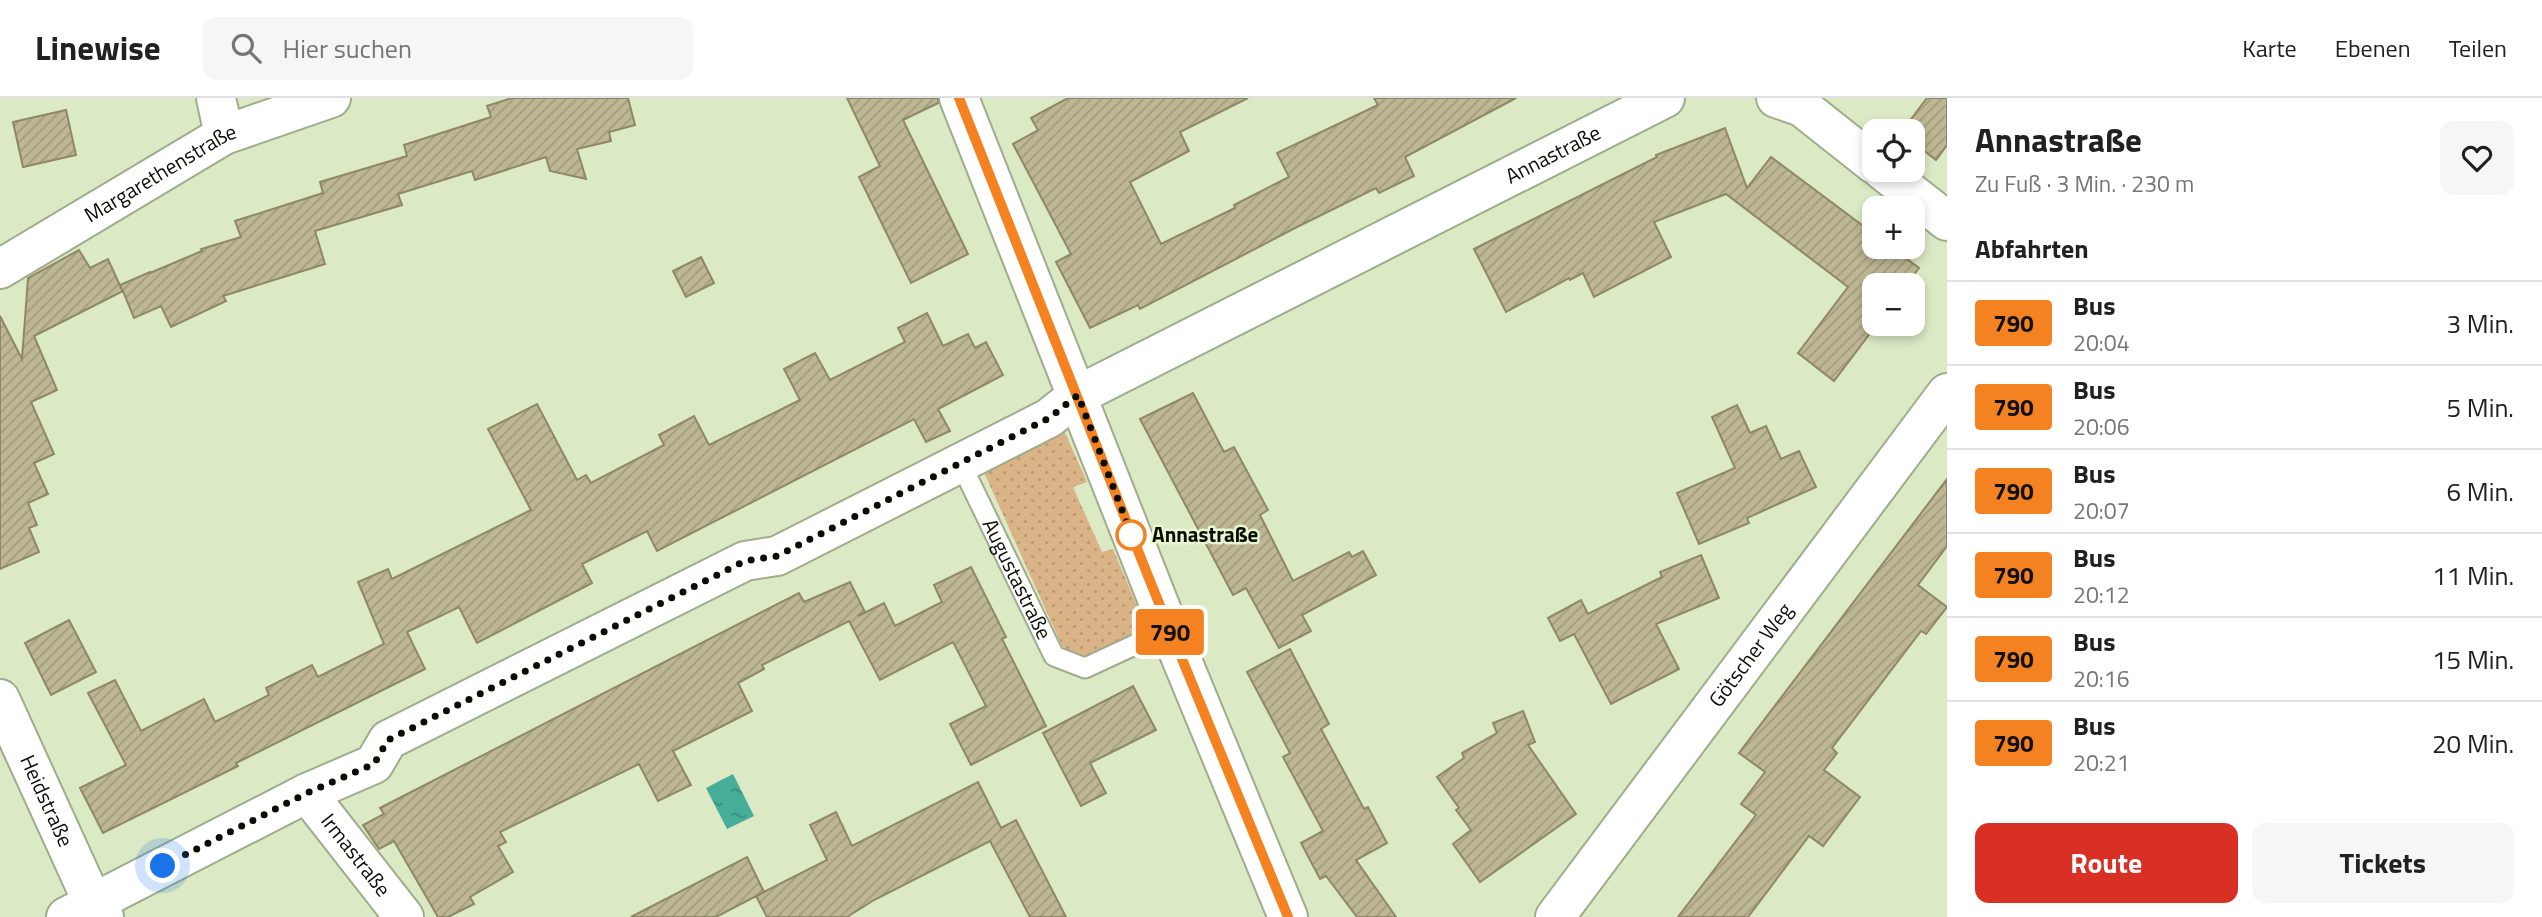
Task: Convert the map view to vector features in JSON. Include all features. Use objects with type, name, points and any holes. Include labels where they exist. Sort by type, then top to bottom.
[{"type":"street","points":[[216,98],[224,135]]},
{"type":"street","name":"Margarethenstraße","points":[[0,269],[224,135],[331,98]]},
{"type":"street","points":[[959,98],[1169,629],[1288,917]]},
{"type":"street","name":"Annastraße","points":[[87,912],[307,793],[374,764],[388,740],[745,561],[777,556],[961,464],[1049,418],[1078,395],[1665,98]]},
{"type":"street","points":[[1776,98],[1802,107],[1862,154]]},
{"type":"street","points":[[1898,182],[1947,220]]},
{"type":"street","name":"Götscher Weg","points":[[1555,917],[1947,393]]},
{"type":"street","name":"Heidstraße","points":[[0,699],[87,912]]},
{"type":"street","name":"Irmastraße","points":[[307,793],[404,917]]},
{"type":"lane","name":"Augustastraße","points":[[961,464],[1054,656],[1085,668],[1169,629]]},
{"type":"shaded area","points":[[1063,428],[1087,482],[1073,487],[1102,552],[1113,549],[1148,632],[1100,654],[1079,656],[1062,646],[982,468]]},
{"type":"water","points":[[733,774],[754,816],[727,829],[706,788]]},
{"type":"building","points":[[512,98],[628,98],[635,125],[609,132],[611,141],[577,149],[586,179],[550,171],[546,157],[475,180],[472,171],[398,194],[402,205],[315,231],[325,264],[223,296],[226,301],[171,327],[161,306],[134,318],[123,291],[34,336],[57,390],[31,402],[54,454],[34,463],[48,494],[28,503],[37,525],[29,528],[39,552],[0,569],[0,316],[22,359],[28,278],[79,250],[90,268],[108,259],[122,290],[120,285],[202,251],[201,249],[241,237],[235,221],[323,193],[320,182],[407,156],[404,145],[491,117],[487,106]]},
{"type":"building","points":[[847,98],[938,98],[938,103],[903,120],[968,254],[911,283],[859,177],[880,166]]},
{"type":"building","points":[[1068,98],[1248,98],[1180,132],[1189,151],[1130,182],[1161,244],[1235,208],[1234,205],[1289,177],[1277,153],[1378,105],[1374,98],[1516,98],[1405,157],[1414,176],[1379,193],[1376,188],[1140,309],[1138,305],[1090,328],[1056,262],[1071,254],[1013,144],[1038,130],[1031,118]]},
{"type":"building","points":[[1927,98],[1947,98],[1947,145],[1936,160],[1925,151],[1925,119],[1911,119]]},
{"type":"building","points":[[66,110],[76,155],[23,167],[13,122]]},
{"type":"building","points":[[1725,128],[1747,188],[1771,157],[1862,225],[1862,259],[1907,259],[1919,268],[1915,273],[1862,273],[1862,336],[1868,336],[1834,381],[1798,353],[1848,287],[1726,194],[1654,222],[1671,257],[1594,297],[1583,273],[1506,312],[1474,249],[1657,157],[1656,155]]},
{"type":"building","points":[[701,257],[714,283],[686,297],[673,271]]},
{"type":"building","points":[[927,313],[943,346],[968,334],[975,348],[986,342],[1003,375],[938,409],[950,431],[926,442],[914,419],[657,551],[647,531],[582,564],[592,583],[477,643],[459,607],[407,632],[425,669],[103,833],[80,788],[126,765],[88,693],[115,680],[141,731],[204,699],[215,722],[269,695],[266,688],[312,665],[318,677],[384,644],[358,582],[388,569],[392,579],[531,510],[488,429],[537,404],[577,480],[586,475],[591,483],[664,445],[659,435],[694,416],[709,445],[800,400],[784,369],[815,353],[830,380],[905,342],[898,328]]},
{"type":"building","points":[[1193,393],[1224,452],[1234,447],[1268,510],[1260,515],[1293,581],[1349,552],[1352,557],[1363,551],[1376,575],[1302,615],[1311,631],[1279,648],[1246,588],[1233,595],[1140,419]]},
{"type":"building","points":[[1737,405],[1750,433],[1766,426],[1781,459],[1799,451],[1816,487],[1747,518],[1749,523],[1699,544],[1677,493],[1735,468],[1712,417]]},
{"type":"building","points":[[1947,479],[1947,546],[1918,585],[1947,607],[1926,634],[1921,631],[1832,748],[1837,753],[1824,770],[1860,797],[1823,846],[1809,836],[1748,917],[1678,917],[1756,815],[1741,804],[1765,772],[1739,753]]},
{"type":"building","points":[[1701,555],[1719,598],[1656,624],[1679,669],[1611,704],[1574,634],[1560,641],[1548,618],[1581,600],[1588,614],[1662,577],[1660,572]]},
{"type":"building","points":[[971,567],[1006,637],[1002,639],[1046,726],[971,765],[950,724],[986,706],[953,642],[880,680],[849,621],[762,665],[764,669],[738,683],[752,711],[673,751],[691,785],[658,801],[639,764],[500,832],[506,842],[498,846],[513,872],[470,897],[474,904],[448,917],[438,917],[394,841],[379,849],[363,825],[384,814],[380,808],[799,593],[804,602],[850,582],[865,612],[858,616],[884,603],[895,626],[942,602],[934,585]]},
{"type":"building","points":[[69,620],[96,672],[51,695],[25,643]]},
{"type":"building","points":[[1290,649],[1329,724],[1321,729],[1364,809],[1368,807],[1387,843],[1356,860],[1396,917],[1357,917],[1326,876],[1320,879],[1301,843],[1323,831],[1283,757],[1290,753],[1247,672]]},
{"type":"building","points":[[1133,686],[1156,730],[1090,763],[1106,793],[1081,806],[1043,733]]},
{"type":"building","points":[[1523,711],[1535,742],[1528,745],[1576,814],[1480,882],[1453,844],[1471,830],[1437,777],[1464,758],[1462,753],[1497,733],[1493,723]]},
{"type":"building","points":[[978,782],[1001,828],[1016,820],[1066,917],[1030,917],[990,841],[874,900],[847,917],[767,917],[756,896],[827,860],[810,825],[836,812],[852,846]]},
{"type":"building","points":[[747,857],[764,892],[716,917],[631,917]]},
{"type":"bus line","name":"790","points":[[959,98],[1126,522],[1268,874],[1288,917]]},
{"type":"place","name":"Annastraße","points":[[1131,535]]},
{"type":"route","points":[[163,866],[307,793],[374,764],[388,740],[745,561],[777,556],[1049,418],[1078,395],[1135,544],[1131,535]]}]
